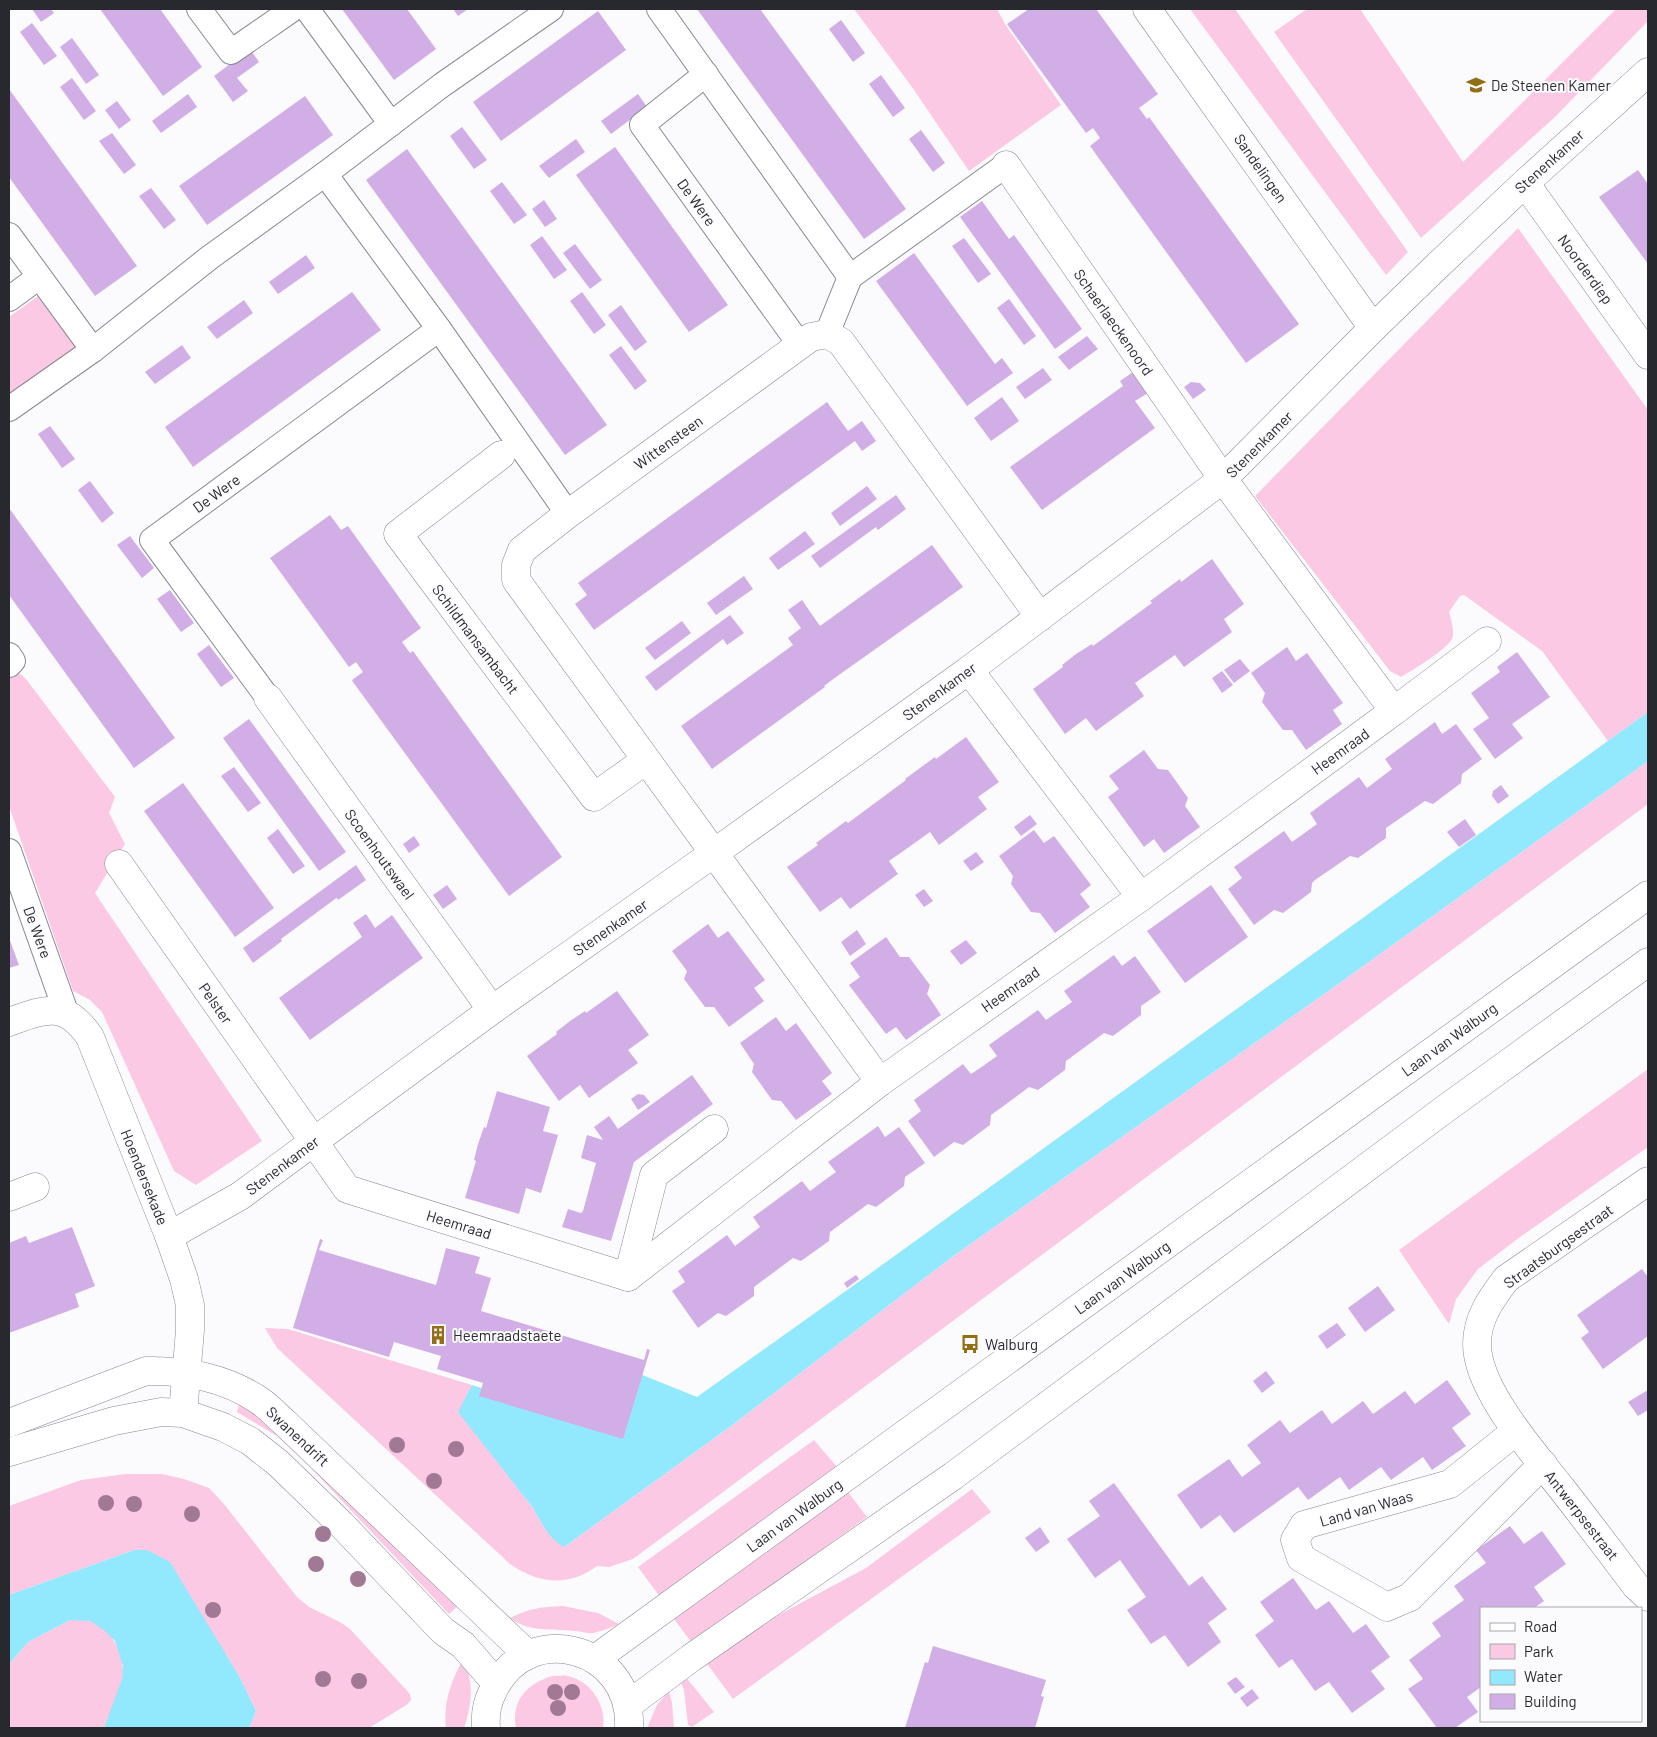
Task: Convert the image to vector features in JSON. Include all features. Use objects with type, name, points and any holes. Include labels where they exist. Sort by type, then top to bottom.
[{"type":"street","points":[[199,9],[231,52],[293,9]]},
{"type":"street","points":[[307,9],[391,124]]},
{"type":"street","points":[[9,409],[93,350],[208,258],[325,174],[442,85],[551,9]]},
{"type":"street","points":[[659,9],[850,277]]},
{"type":"street","name":"Sandelingen","points":[[1148,9],[1373,328]]},
{"type":"street","name":"Stenenkamer","points":[[169,1236],[240,1196],[492,1010],[969,670],[1223,479],[1373,328],[1525,183],[1648,72]]},
{"type":"street","name":"De Were","points":[[706,74],[642,125],[800,345]]},
{"type":"street","points":[[1006,165],[850,277],[827,334],[841,342],[1040,617]]},
{"type":"street","name":"Schaerlaeckenoord","points":[[1006,165],[1223,479]]},
{"type":"street","points":[[325,174],[438,329],[568,514]]},
{"type":"street","name":"Noorderdiep","points":[[1525,183],[1648,355]]},
{"type":"street","points":[[9,235],[93,350]]},
{"type":"street","points":[[9,299],[40,278]]},
{"type":"street","name":"De Were","points":[[268,698],[152,540],[438,329]]},
{"type":"street","name":"Wittensteen","points":[[714,853],[516,580],[516,565],[522,550],[568,514],[811,337],[827,334]]},
{"type":"street","name":"Schildmansambacht","points":[[501,455],[398,534],[594,797],[646,760]]},
{"type":"street","points":[[1223,479],[1394,711]]},
{"type":"street","name":"Heemraad","points":[[312,1142],[346,1189],[628,1276],[880,1082],[1141,897],[1487,641]]},
{"type":"street","points":[[9,655],[13,661],[9,665]]},
{"type":"street","points":[[969,670],[1141,897]]},
{"type":"street","name":"Scoenhoutswael","points":[[268,698],[492,1010]]},
{"type":"street","name":"De Were","points":[[9,852],[66,1012]]},
{"type":"street","points":[[714,853],[880,1082]]},
{"type":"street","name":"Pelster","points":[[119,864],[312,1142]]},
{"type":"street","name":"Laan van Walburg","points":[[595,1659],[1648,895]]},
{"type":"street","points":[[629,1717],[699,1653],[953,1476],[1445,1109],[1648,962]]},
{"type":"street","points":[[9,1022],[37,1012],[51,1010],[66,1012]]},
{"type":"street","name":"Hoendersekade","points":[[66,1012],[80,1022],[90,1037],[169,1236],[184,1279],[190,1304],[190,1330],[183,1413]]},
{"type":"street","points":[[628,1276],[654,1175],[714,1129]]},
{"type":"street","name":"Straatsburgsestraat","points":[[1516,1431],[1484,1376],[1478,1360],[1478,1324],[1489,1301],[1506,1279],[1648,1181]]},
{"type":"street","points":[[9,1197],[35,1187]]},
{"type":"street","name":"Swanendrift","points":[[9,1423],[146,1371],[168,1370],[187,1372],[238,1388],[260,1401],[360,1493],[528,1655]]},
{"type":"street","points":[[9,1452],[114,1420],[161,1412],[183,1413],[223,1427],[250,1441],[278,1463],[341,1524],[442,1631],[463,1646],[496,1683]]},
{"type":"street","name":"Antwerpsestraat","points":[[1516,1431],[1636,1586],[1648,1597]]},
{"type":"street","name":"Land van Waas","points":[[1516,1431],[1450,1484],[1304,1525],[1295,1540],[1302,1558],[1386,1607],[1410,1597],[1543,1464]]},
{"type":"street","points":[[486,1728],[490,1696],[496,1683],[510,1667],[528,1655],[544,1650],[562,1649],[579,1652],[595,1659],[607,1668],[625,1694],[629,1717]]},
{"type":"green space","points":[[854,9],[997,9],[1005,24],[1061,105],[969,171],[912,87]]},
{"type":"green space","points":[[1190,9],[1235,9],[1408,252],[1386,275]]},
{"type":"green space","points":[[1307,9],[1360,9],[1463,162],[1616,9],[1648,9],[1648,21],[1555,117],[1421,238],[1274,32]]},
{"type":"green space","points":[[1518,228],[1648,410],[1648,712],[1608,741],[1542,651],[1464,595],[1460,596],[1449,612],[1453,633],[1452,639],[1448,644],[1429,660],[1401,677],[1390,671],[1255,496]]},
{"type":"green space","points":[[41,294],[79,345],[9,396],[9,317]]},
{"type":"green space","points":[[13,668],[26,679],[115,797],[109,813],[125,844],[95,893],[262,1141],[196,1185],[174,1171],[102,1012],[90,1000],[73,991],[9,806],[9,672]]},
{"type":"green space","points":[[1648,761],[1648,804],[633,1559],[609,1567],[597,1566],[586,1573],[565,1580],[542,1579],[521,1571],[510,1564],[277,1348],[265,1328],[288,1329],[472,1385],[459,1412],[533,1508],[542,1524],[564,1547],[731,1426],[952,1257],[1341,982]]},
{"type":"green space","points":[[1648,1069],[1648,1147],[1520,1237],[1478,1269],[1456,1299],[1449,1324],[1399,1250]]},
{"type":"green space","points":[[240,1401],[263,1413],[460,1604],[449,1614],[311,1468],[277,1436],[237,1412]]},
{"type":"green space","points":[[814,1440],[838,1468],[660,1597],[638,1567]]},
{"type":"green space","points":[[126,1474],[162,1474],[209,1488],[224,1504],[297,1597],[309,1607],[350,1629],[410,1694],[411,1700],[408,1704],[369,1728],[249,1728],[256,1711],[239,1676],[209,1628],[147,1550],[134,1550],[9,1595],[9,1506],[81,1480]]},
{"type":"green space","points":[[972,1489],[991,1512],[733,1699],[705,1661],[745,1633],[866,1568]]},
{"type":"green space","points":[[848,1492],[867,1517],[692,1643],[674,1619]]},
{"type":"green space","points":[[563,1606],[598,1613],[619,1624],[588,1633],[533,1628],[510,1618],[536,1609]]},
{"type":"green space","points":[[70,1620],[89,1621],[105,1629],[120,1653],[123,1672],[122,1680],[104,1728],[9,1728],[9,1664],[28,1642]]},
{"type":"green space","points":[[461,1663],[466,1666],[471,1689],[468,1712],[464,1728],[446,1728],[445,1719],[448,1695]]},
{"type":"green space","points":[[552,1676],[566,1676],[576,1679],[590,1689],[600,1703],[604,1720],[603,1728],[516,1728],[516,1709],[523,1694],[543,1679]]},
{"type":"green space","points":[[685,1676],[714,1712],[692,1727],[688,1725],[684,1690],[680,1680]]},
{"type":"green space","points":[[669,1691],[674,1728],[647,1728],[657,1705]]},
{"type":"water","points":[[1648,712],[1648,761],[1341,982],[952,1257],[731,1426],[564,1547],[550,1535],[533,1508],[458,1412],[472,1385],[621,1433],[640,1374],[697,1397]]},
{"type":"water","points":[[134,1550],[147,1550],[170,1562],[239,1676],[256,1711],[249,1728],[104,1728],[122,1679],[123,1666],[115,1641],[104,1630],[90,1621],[70,1620],[28,1642],[9,1664],[9,1595]]},
{"type":"building","points":[[32,9],[51,9],[54,13],[41,22]]},
{"type":"building","points":[[100,9],[160,9],[202,67],[163,96]]},
{"type":"building","points":[[342,9],[407,9],[436,49],[394,80]]},
{"type":"building","points":[[453,9],[468,9],[458,16]]},
{"type":"building","points":[[697,9],[760,9],[906,209],[864,239]]},
{"type":"building","points":[[1029,9],[1096,9],[1158,94],[1139,108],[1147,119],[1149,117],[1299,324],[1246,363],[1090,146],[1100,138],[1093,128],[1086,133],[1007,24]]},
{"type":"building","points":[[598,11],[626,50],[501,141],[473,102]]},
{"type":"building","points":[[841,20],[865,53],[853,62],[829,29]]},
{"type":"building","points":[[32,23],[57,56],[44,65],[20,32]]},
{"type":"building","points":[[72,38],[99,75],[86,84],[60,47]]},
{"type":"building","points":[[250,49],[259,62],[237,78],[248,91],[233,102],[214,76]]},
{"type":"building","points":[[881,75],[905,108],[893,117],[869,84]]},
{"type":"building","points":[[72,78],[96,111],[84,120],[60,87]]},
{"type":"building","points":[[9,89],[137,266],[95,296],[9,177]]},
{"type":"building","points":[[188,94],[197,107],[161,133],[152,121]]},
{"type":"building","points":[[638,94],[647,107],[611,134],[601,121]]},
{"type":"building","points":[[305,96],[333,135],[207,225],[179,186]]},
{"type":"building","points":[[117,101],[131,120],[119,129],[105,110]]},
{"type":"building","points":[[462,127],[487,160],[474,169],[450,136]]},
{"type":"building","points":[[921,130],[945,163],[933,172],[909,139]]},
{"type":"building","points":[[112,133],[136,165],[124,174],[99,141]]},
{"type":"building","points":[[576,139],[585,152],[549,178],[539,166]]},
{"type":"building","points":[[615,147],[728,305],[689,332],[576,175]]},
{"type":"building","points":[[407,149],[607,425],[565,455],[366,180]]},
{"type":"building","points":[[1638,170],[1648,184],[1648,264],[1599,197]]},
{"type":"building","points":[[502,182],[527,215],[514,224],[490,191]]},
{"type":"building","points":[[151,188],[176,220],[164,229],[139,196]]},
{"type":"building","points":[[544,200],[557,219],[545,227],[532,209]]},
{"type":"building","points":[[982,201],[1009,239],[1014,235],[1082,329],[1055,349],[960,217]]},
{"type":"building","points":[[542,236],[567,270],[554,279],[530,245]]},
{"type":"building","points":[[964,238],[991,274],[978,283],[952,246]]},
{"type":"building","points":[[575,244],[602,280],[590,289],[563,253]]},
{"type":"building","points":[[914,253],[995,364],[1002,358],[1013,373],[967,406],[876,281]]},
{"type":"building","points":[[306,255],[315,268],[278,294],[269,282]]},
{"type":"building","points":[[352,292],[381,330],[193,467],[165,427]]},
{"type":"building","points":[[582,292],[606,325],[594,334],[570,301]]},
{"type":"building","points":[[1009,299],[1036,336],[1024,345],[997,308]]},
{"type":"building","points":[[244,300],[253,313],[217,339],[207,327]]},
{"type":"building","points":[[621,305],[647,342],[635,351],[608,315]]},
{"type":"building","points":[[1087,336],[1098,349],[1069,370],[1058,357]]},
{"type":"building","points":[[182,345],[191,358],[155,384],[145,372]]},
{"type":"building","points":[[621,346],[647,381],[635,390],[609,355]]},
{"type":"building","points":[[1043,368],[1052,380],[1025,399],[1016,387]]},
{"type":"building","points":[[1133,372],[1148,393],[1135,401],[1155,428],[1042,510],[1010,467],[1123,386],[1120,381]]},
{"type":"building","points":[[1191,382],[1200,383],[1206,390],[1193,399],[1184,387]]},
{"type":"building","points":[[1002,397],[1019,421],[991,441],[974,418]]},
{"type":"building","points":[[827,402],[848,431],[862,421],[876,441],[862,451],[855,441],[594,630],[575,604],[587,595],[578,583]]},
{"type":"building","points":[[50,426],[75,459],[62,468],[38,434]]},
{"type":"building","points":[[90,481],[114,513],[102,523],[78,490]]},
{"type":"building","points":[[867,486],[877,499],[840,526],[831,513]]},
{"type":"building","points":[[896,495],[906,509],[878,530],[876,527],[820,568],[811,556]]},
{"type":"building","points":[[9,508],[175,738],[134,768],[9,595]]},
{"type":"building","points":[[330,515],[341,530],[348,526],[421,628],[402,642],[410,653],[413,651],[562,857],[509,896],[353,682],[352,680],[363,672],[356,662],[349,667],[270,558]]},
{"type":"building","points":[[805,531],[815,544],[778,570],[769,558]]},
{"type":"building","points":[[130,536],[154,568],[142,578],[117,545]]},
{"type":"building","points":[[932,545],[963,587],[836,677],[712,769],[681,726],[793,645],[788,638],[801,628],[788,610],[802,600],[820,626]]},
{"type":"building","points":[[1212,559],[1244,604],[1224,619],[1232,632],[1184,667],[1175,655],[1135,683],[1144,696],[1096,731],[1086,718],[1065,734],[1033,689],[1063,667],[1062,665],[1076,654],[1092,644],[1093,646],[1152,603],[1150,601],[1180,579],[1181,582]]},
{"type":"building","points":[[744,576],[753,589],[716,615],[707,603]]},
{"type":"building","points":[[170,590],[194,623],[181,632],[157,599]]},
{"type":"building","points":[[730,615],[744,633],[727,645],[723,639],[656,691],[645,677]]},
{"type":"building","points":[[682,621],[691,633],[655,660],[645,648]]},
{"type":"building","points":[[209,645],[234,678],[221,687],[197,654]]},
{"type":"building","points":[[1287,647],[1296,661],[1307,653],[1343,703],[1333,710],[1342,724],[1306,750],[1292,730],[1283,730],[1262,702],[1265,693],[1251,673]]},
{"type":"building","points":[[1517,652],[1550,697],[1512,724],[1523,738],[1495,759],[1473,729],[1489,718],[1471,693],[1500,672],[1497,667]]},
{"type":"building","points":[[1240,659],[1250,671],[1234,683],[1224,670]]},
{"type":"building","points":[[1222,671],[1233,685],[1222,693],[1212,678]]},
{"type":"building","points":[[249,719],[346,852],[319,871],[223,738]]},
{"type":"building","points":[[1435,722],[1442,734],[1456,724],[1482,759],[1462,774],[1461,783],[1433,804],[1425,801],[1386,828],[1386,838],[1358,858],[1350,856],[1315,880],[1312,883],[1311,892],[1283,913],[1274,910],[1254,925],[1228,889],[1242,878],[1234,867],[1284,831],[1292,842],[1317,824],[1310,813],[1359,777],[1367,788],[1392,769],[1385,759]]},
{"type":"building","points":[[966,737],[999,782],[978,797],[987,809],[939,845],[930,832],[889,861],[898,874],[850,909],[841,897],[820,912],[787,867],[818,845],[816,843],[846,821],[848,823],[935,757],[936,759]]},
{"type":"building","points":[[1144,750],[1158,769],[1168,770],[1188,798],[1185,806],[1200,827],[1164,853],[1154,839],[1144,847],[1108,797],[1119,789],[1109,776]]},
{"type":"building","points":[[234,767],[261,803],[248,812],[221,776]]},
{"type":"building","points":[[183,783],[274,908],[235,937],[144,811]]},
{"type":"building","points":[[1501,785],[1509,796],[1498,804],[1492,796],[1493,791]]},
{"type":"building","points":[[1030,815],[1037,824],[1021,836],[1014,827]]},
{"type":"building","points":[[1465,819],[1476,835],[1459,847],[1447,832]]},
{"type":"building","points":[[278,829],[305,866],[293,874],[267,838]]},
{"type":"building","points":[[1034,830],[1044,843],[1054,836],[1091,885],[1080,894],[1090,907],[1055,933],[1040,913],[1031,912],[1011,884],[1013,876],[999,856]]},
{"type":"building","points":[[414,836],[420,845],[409,853],[403,844]]},
{"type":"building","points":[[976,852],[984,862],[971,871],[963,861]]},
{"type":"building","points":[[356,865],[366,880],[338,900],[337,898],[335,899],[281,939],[282,941],[253,963],[243,948]]},
{"type":"building","points":[[447,885],[457,899],[443,909],[433,895]]},
{"type":"building","points":[[1211,885],[1248,937],[1185,983],[1147,931]]},
{"type":"building","points":[[924,889],[933,901],[924,907],[915,895]]},
{"type":"building","points":[[366,914],[375,928],[392,915],[423,958],[310,1040],[279,998],[362,937],[353,923]]},
{"type":"building","points":[[708,924],[718,938],[728,931],[765,980],[754,988],[764,1001],[729,1027],[714,1007],[705,1007],[684,979],[687,971],[672,951]]},
{"type":"building","points":[[857,930],[866,944],[850,956],[841,942]]},
{"type":"building","points":[[886,937],[900,957],[909,957],[930,985],[927,994],[941,1015],[906,1040],[896,1027],[886,1034],[849,985],[860,977],[850,963]]},
{"type":"building","points":[[9,938],[19,965],[9,968]]},
{"type":"building","points":[[966,940],[977,953],[961,965],[950,951]]},
{"type":"building","points":[[1114,955],[1122,966],[1135,956],[1161,992],[1141,1006],[1141,1015],[1113,1036],[1104,1033],[1066,1061],[1065,1070],[1038,1090],[1029,1087],[991,1115],[990,1125],[963,1145],[954,1142],[934,1157],[908,1121],[921,1111],[914,1100],[963,1064],[971,1074],[997,1056],[989,1045],[1038,1010],[1046,1020],[1072,1002],[1064,991]]},
{"type":"building","points":[[617,991],[649,1035],[628,1050],[638,1063],[589,1098],[580,1085],[559,1101],[527,1056],[557,1034],[556,1032],[570,1021],[585,1011],[586,1013]]},
{"type":"building","points":[[776,1017],[786,1031],[796,1023],[832,1073],[822,1081],[832,1094],[796,1120],[781,1101],[772,1100],[752,1072],[754,1064],[740,1043]]},
{"type":"building","points":[[692,1075],[713,1104],[634,1162],[611,1241],[562,1227],[568,1209],[581,1213],[583,1211],[596,1163],[581,1158],[587,1135],[603,1140],[594,1127],[609,1116],[618,1129]]},
{"type":"building","points":[[497,1091],[550,1107],[543,1131],[558,1135],[541,1193],[526,1188],[519,1214],[465,1198],[476,1161],[474,1160],[478,1144],[484,1127],[486,1128]]},
{"type":"building","points":[[638,1094],[644,1095],[650,1102],[638,1110],[631,1099]]},
{"type":"building","points":[[878,1126],[885,1137],[899,1127],[925,1163],[905,1177],[904,1186],[876,1207],[868,1204],[830,1232],[829,1241],[801,1261],[793,1258],[754,1287],[754,1296],[726,1316],[718,1313],[698,1328],[672,1291],[685,1282],[678,1271],[727,1235],[735,1246],[760,1227],[753,1217],[802,1181],[810,1191],[836,1172],[828,1162]]},
{"type":"building","points":[[72,1227],[95,1286],[75,1294],[79,1307],[9,1333],[9,1243],[26,1236],[29,1243]]},
{"type":"building","name":"Heemraadstaete","points":[[320,1239],[323,1240],[319,1250],[436,1285],[446,1248],[480,1257],[475,1273],[491,1278],[481,1311],[644,1360],[647,1349],[650,1350],[623,1439],[479,1396],[483,1383],[437,1369],[441,1356],[394,1342],[389,1357],[293,1328]]},
{"type":"building","points":[[1642,1269],[1648,1277],[1648,1336],[1603,1369],[1581,1338],[1589,1332],[1577,1315]]},
{"type":"building","points":[[856,1275],[859,1279],[847,1288],[844,1283]]},
{"type":"building","points":[[1378,1286],[1395,1310],[1365,1332],[1348,1308]]},
{"type":"building","points":[[1337,1323],[1346,1335],[1327,1349],[1318,1336]]},
{"type":"building","points":[[1266,1371],[1275,1383],[1262,1393],[1253,1381]]},
{"type":"building","points":[[1447,1380],[1471,1414],[1452,1428],[1466,1446],[1432,1470],[1423,1457],[1391,1480],[1381,1467],[1349,1490],[1340,1477],[1308,1500],[1298,1487],[1234,1533],[1220,1515],[1201,1529],[1177,1495],[1229,1459],[1242,1477],[1261,1463],[1247,1445],[1280,1420],[1290,1433],[1322,1410],[1332,1424],[1363,1401],[1373,1414],[1405,1391],[1415,1404]]},
{"type":"building","points":[[1648,1390],[1648,1410],[1638,1416],[1628,1402]]},
{"type":"building","points":[[1114,1483],[1189,1586],[1202,1576],[1227,1609],[1208,1623],[1221,1642],[1188,1667],[1165,1635],[1151,1644],[1127,1610],[1146,1597],[1120,1560],[1095,1578],[1067,1539],[1100,1516],[1089,1501]]},
{"type":"building","points":[[1510,1526],[1524,1544],[1542,1531],[1566,1564],[1534,1587],[1544,1601],[1535,1607],[1480,1607],[1480,1688],[1467,1697],[1478,1712],[1455,1728],[1437,1728],[1408,1689],[1423,1679],[1409,1660],[1441,1636],[1432,1623],[1464,1600],[1454,1586],[1486,1563],[1476,1550]]},
{"type":"building","points":[[1040,1527],[1050,1542],[1036,1552],[1025,1538]]},
{"type":"building","points":[[1293,1578],[1316,1610],[1329,1601],[1353,1633],[1366,1624],[1390,1657],[1371,1671],[1385,1689],[1352,1713],[1329,1682],[1315,1691],[1292,1659],[1279,1668],[1255,1635],[1274,1621],[1260,1602]]},
{"type":"building","points":[[933,1646],[1046,1680],[1041,1696],[1044,1697],[1035,1728],[905,1728],[925,1662],[928,1663]]},
{"type":"building","points":[[1236,1677],[1245,1687],[1235,1694],[1227,1683]]},
{"type":"building","points":[[1252,1689],[1259,1698],[1247,1707],[1240,1698]]},
{"type":"place","name":"De Steenen Kamer","points":[[1476,85]]},
{"type":"place","name":"Heemraadstaete","points":[[438,1335]]},
{"type":"place","name":"Walburg","points":[[970,1344]]}]
